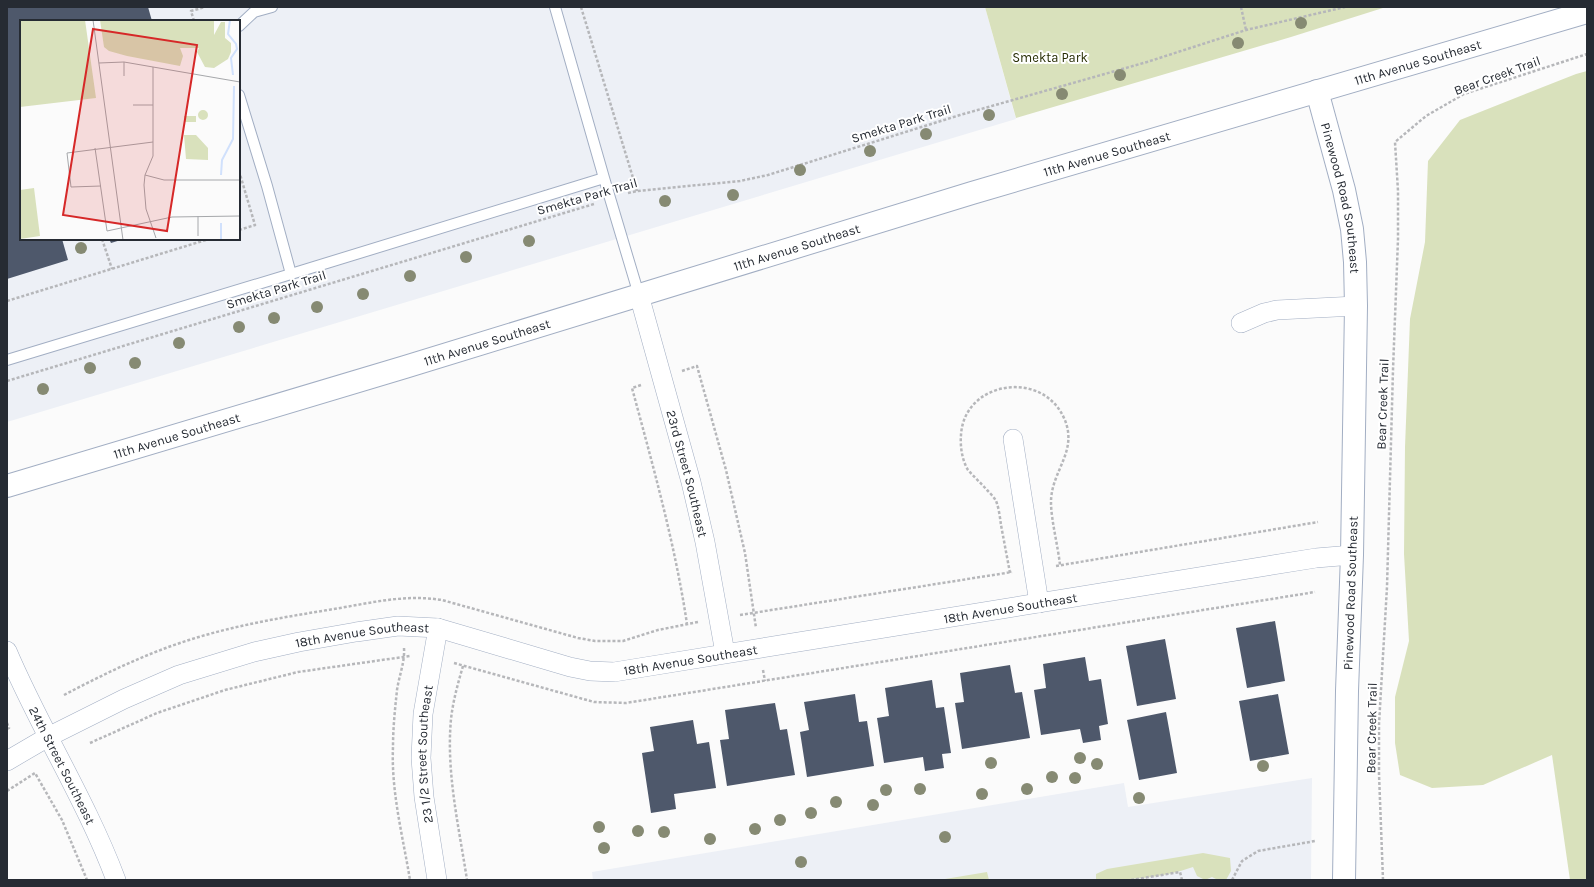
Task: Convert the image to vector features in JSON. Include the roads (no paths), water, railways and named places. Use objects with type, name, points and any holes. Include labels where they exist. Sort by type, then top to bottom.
[{"type":"main road","name":"11th Avenue Southeast","points":[[7,486],[870,224],[1587,12]]},
{"type":"main road","name":"Pinewood Road Southeast","points":[[1317,91],[1339,168],[1352,229],[1355,262],[1356,306],[1352,555],[1346,691],[1344,880]]},
{"type":"street","name":"23rd Street Southeast","points":[[639,295],[663,377],[695,497],[705,542],[725,654]]},
{"type":"street","points":[[1241,323],[1264,313],[1277,310],[1356,306]]},
{"type":"street","points":[[1013,439],[1039,603]]},
{"type":"street","name":"18th Avenue Southeast","points":[[7,761],[48,737],[157,684],[179,675],[229,659],[299,642],[363,631],[398,626],[438,628],[570,667],[590,671],[614,672],[1311,559],[1352,555]]},
{"type":"street","name":"23 1/2 Street Southeast","points":[[437,880],[424,797],[421,758],[422,714],[438,628]]},
{"type":"street","name":"24th Street Southeast","points":[[7,651],[18,677],[90,819],[116,880]]},
{"type":"lane","points":[[240,25],[254,12],[272,7]]},
{"type":"lane","points":[[555,7],[639,295]]},
{"type":"lane","points":[[240,98],[267,186],[291,274]]},
{"type":"lane","points":[[7,360],[604,178]]},
{"type":"park label","name":"Smekta Park","points":[[1050,57]]}]
